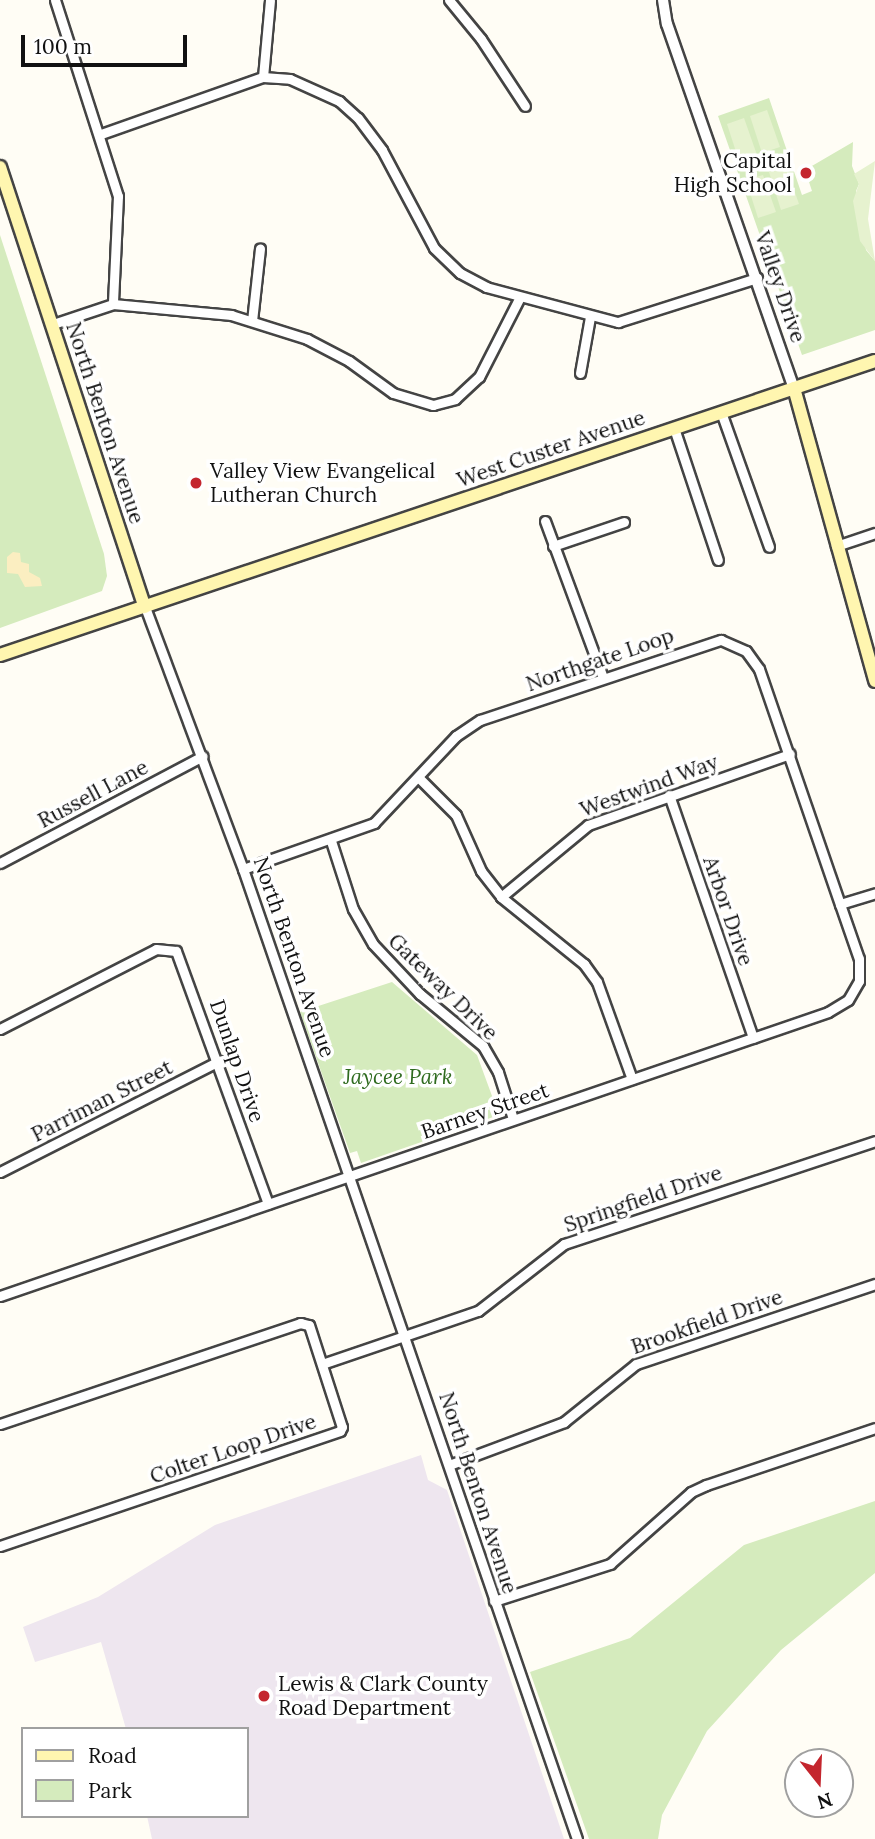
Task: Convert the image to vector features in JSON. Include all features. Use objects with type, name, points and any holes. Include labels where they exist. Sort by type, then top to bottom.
[{"type":"main road","name":"North Benton Avenue","points":[[0,167],[145,607]]},
{"type":"main road","name":"West Custer Avenue","points":[[0,655],[875,361]]},
{"type":"main road","points":[[794,388],[875,681]]},
{"type":"street","points":[[55,0],[101,134],[118,195],[113,304]]},
{"type":"street","points":[[263,77],[270,0]]},
{"type":"street","points":[[449,0],[481,39],[525,106]]},
{"type":"street","name":"Valley Drive","points":[[663,0],[667,24],[794,388]]},
{"type":"street","points":[[101,134],[263,77],[290,79],[339,101],[383,150],[434,248],[460,273],[520,297],[590,317],[625,321],[757,278]]},
{"type":"street","points":[[252,321],[260,248]]},
{"type":"street","points":[[53,324],[113,304],[252,321],[307,339],[349,361],[393,393],[433,405],[455,399],[479,377],[520,297]]},
{"type":"street","points":[[580,373],[590,317]]},
{"type":"street","points":[[721,412],[769,547]]},
{"type":"street","points":[[674,428],[718,560]]},
{"type":"street","points":[[545,521],[603,678]]},
{"type":"street","points":[[554,547],[624,522]]},
{"type":"street","points":[[836,546],[875,533]]},
{"type":"street","name":"North Benton Avenue","points":[[145,607],[203,756],[243,869],[405,1333],[577,1839]]},
{"type":"street","name":"Northgate Loop","points":[[243,869],[331,841],[374,823],[456,736],[480,720],[704,643],[721,640],[735,644],[759,668],[840,904]]},
{"type":"street","name":"Westwind Way","points":[[501,897],[579,830],[669,795],[790,754]]},
{"type":"street","name":"Russell Lane","points":[[0,863],[203,756]]},
{"type":"street","points":[[419,778],[456,814],[481,871],[501,897],[584,964],[597,982],[632,1079]]},
{"type":"street","name":"Arbor Drive","points":[[669,795],[753,1038]]},
{"type":"street","name":"Gateway Drive","points":[[331,841],[353,909],[373,944],[420,994],[483,1046],[498,1072],[513,1119]]},
{"type":"street","points":[[840,904],[875,892]]},
{"type":"street","name":"Barney Street","points":[[0,1296],[828,1012],[849,999],[859,981],[859,959],[840,904]]},
{"type":"street","name":"Dunlap Drive","points":[[0,1029],[156,949],[176,951],[184,962],[268,1204]]},
{"type":"street","name":"Parriman Street","points":[[0,1172],[219,1061]]},
{"type":"street","name":"Springfield Drive","points":[[322,1364],[494,1302],[564,1244],[875,1141]]},
{"type":"street","name":"Brookfield Drive","points":[[449,1465],[564,1422],[636,1364],[875,1284]]},
{"type":"street","name":"Colter Loop Drive","points":[[0,1424],[300,1323],[309,1325],[340,1431],[0,1546]]},
{"type":"street","points":[[494,1601],[610,1564],[691,1492],[706,1485],[875,1428]]},
{"type":"shaded area","points":[[421,1455],[428,1480],[447,1490],[564,1839],[152,1839],[147,1818],[248,1818],[248,1727],[125,1727],[101,1642],[35,1662],[23,1627],[98,1597],[215,1525]]},
{"type":"green space","points":[[769,98],[802,195],[812,191],[805,170],[853,142],[852,166],[859,184],[856,191],[866,250],[875,261],[875,330],[802,355],[718,116]]},
{"type":"green space","points":[[767,110],[780,147],[762,153],[750,116]]},
{"type":"green space","points":[[744,118],[757,155],[739,161],[727,124]]},
{"type":"green space","points":[[875,161],[868,219],[875,261],[860,241],[853,201],[859,184],[854,174]]},
{"type":"green space","points":[[786,167],[799,204],[781,210],[769,172]]},
{"type":"green space","points":[[763,175],[776,212],[758,218],[746,180]]},
{"type":"green space","points":[[0,235],[104,554],[107,576],[102,591],[0,628]]},
{"type":"green space","name":"Jaycee Park","points":[[392,982],[477,1055],[499,1115],[361,1163],[357,1151],[350,1153],[300,1012]]},
{"type":"green space","points":[[875,1501],[875,1573],[781,1650],[707,1731],[662,1815],[658,1839],[589,1839],[530,1672],[630,1638],[744,1545]]},
{"type":"sand","points":[[13,552],[20,553],[21,562],[29,564],[29,572],[40,578],[42,586],[25,587],[18,574],[7,573],[7,557]]},
{"type":"place","name":"Capital High School","points":[[806,173]]},
{"type":"place","name":"Valley View Evangelical Lutheran Church","points":[[196,483]]},
{"type":"place","name":"Lewis & Clark County Road Department","points":[[264,1696]]}]
